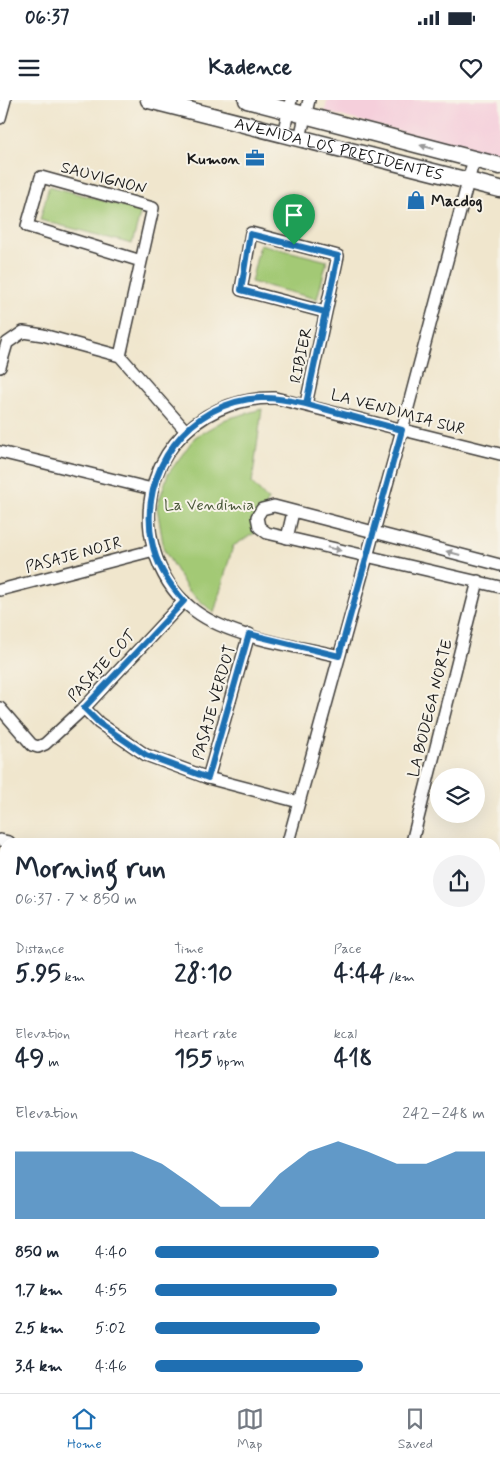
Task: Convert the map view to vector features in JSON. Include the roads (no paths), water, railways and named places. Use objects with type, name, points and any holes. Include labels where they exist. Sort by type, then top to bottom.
[{"type":"street","points":[[0,118],[5,100]]},
{"type":"street","name":"AVENIDA LOS PRESIDENTES","points":[[148,100],[500,189]]},
{"type":"street","name":"AVENIDA LOS PRESIDENTES","points":[[247,100],[308,107],[500,166]]},
{"type":"street","points":[[283,134],[290,105]]},
{"type":"street","points":[[300,138],[308,107]]},
{"type":"street","points":[[289,838],[402,430],[474,159]]},
{"type":"street","name":"SAUVIGNON","points":[[120,356],[153,208],[41,177],[27,226],[141,261]]},
{"type":"street","name":"RIBIER","points":[[306,404],[338,256],[250,234],[241,290],[325,312]]},
{"type":"street","points":[[0,367],[7,342],[22,332],[43,335],[120,356],[186,430]]},
{"type":"street","name":"LA VENDIMIA SUR","points":[[184,601],[164,573],[154,550],[149,520],[152,489],[163,460],[186,430],[210,412],[242,401],[275,398],[306,404],[402,430],[499,451]]},
{"type":"street","points":[[0,452],[152,489]]},
{"type":"street","points":[[500,565],[268,506],[262,509],[257,517],[258,524],[264,531],[287,538],[500,587]]},
{"type":"street","points":[[287,538],[293,512]]},
{"type":"street","name":"PASAJE NOIR","points":[[0,590],[154,550]]},
{"type":"street","name":"LA BODEGA NORTE","points":[[413,838],[478,581]]},
{"type":"street","points":[[184,601],[218,624],[249,634],[339,656]]},
{"type":"street","name":"PASAJE COT","points":[[0,708],[32,745],[38,747],[45,744],[84,708],[184,601]]},
{"type":"street","name":"PASAJE VERDOT","points":[[208,778],[249,634]]},
{"type":"street","points":[[84,708],[99,723],[146,755],[208,778],[299,802]]},
{"type":"place","name":"Kumon","points":[[255,158]]},
{"type":"place","name":"Macdog","points":[[416,200]]},
{"type":"park label","name":"La Vendimia","points":[[209,504]]}]
